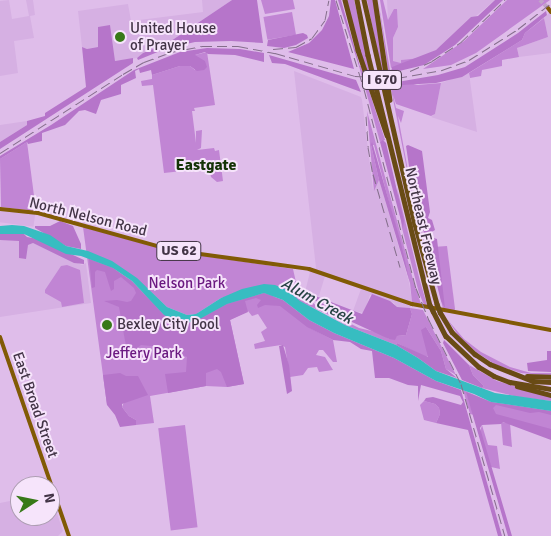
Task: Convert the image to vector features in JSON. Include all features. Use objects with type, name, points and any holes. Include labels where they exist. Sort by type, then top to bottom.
[{"type":"highway","points":[[345,0],[362,64],[392,147]]},
{"type":"highway","name":"Northeast Freeway","points":[[357,0],[368,55],[430,305],[446,336],[479,367],[497,378],[510,382],[551,389]]},
{"type":"highway","name":"Northeast Freeway","points":[[364,0],[374,52],[390,110],[415,224],[440,312],[452,332],[475,354],[490,364],[533,380],[551,382]]},
{"type":"highway","points":[[375,0],[401,160]]},
{"type":"highway","points":[[513,373],[551,377]]},
{"type":"highway","points":[[497,378],[524,389],[551,395]]},
{"type":"main road","name":"North Nelson Road","points":[[0,209],[38,213],[171,250],[308,269],[412,304],[551,330]]},
{"type":"main road","name":"East Broad Street","points":[[0,337],[69,536]]},
{"type":"shaded area","points":[[9,0],[12,19],[29,16],[26,0],[33,0],[35,15],[30,16],[34,38],[14,41],[18,73],[0,76],[0,1]]},
{"type":"shaded area","points":[[202,0],[232,0],[168,43],[143,53],[137,58],[115,61],[98,27],[98,47],[87,49],[82,47],[78,11],[128,4],[131,21],[203,12]]},
{"type":"shaded area","points":[[232,0],[257,0],[263,43],[231,41],[195,42],[165,49],[138,60],[137,58],[143,53],[168,43]]},
{"type":"shaded area","points":[[331,0],[335,0],[354,69],[288,52],[309,43],[322,30],[329,16]]},
{"type":"shaded area","points":[[338,0],[341,0],[360,67],[359,66]]},
{"type":"shaded area","points":[[387,0],[495,0],[436,50],[420,58],[401,60],[401,63],[393,61],[393,38],[398,27],[397,9],[388,20]]},
{"type":"shaded area","points":[[495,0],[503,0],[455,45],[424,65],[391,73],[392,67],[436,50],[471,17],[478,16]]},
{"type":"shaded area","points":[[546,11],[547,15],[525,33],[522,40],[462,77],[436,83],[402,85],[403,81],[438,75],[465,67],[518,33]]},
{"type":"shaded area","points":[[551,11],[551,53],[519,57],[517,48],[548,37],[544,18]]},
{"type":"shaded area","points":[[110,25],[115,61],[133,58],[133,63],[0,149],[0,142],[27,125],[27,121],[45,116],[45,113],[86,87],[82,47],[87,49],[98,47],[98,27]]},
{"type":"shaded area","points":[[303,33],[308,38],[296,45],[284,48],[267,46],[268,40]]},
{"type":"shaded area","points":[[207,48],[240,49],[264,53],[264,62],[235,55],[208,54],[205,52],[195,55],[205,61],[207,67],[204,70],[197,71],[190,66],[180,66],[152,75],[151,70],[140,73],[139,69],[135,71],[136,78],[121,85],[121,94],[101,100],[96,114],[85,110],[79,111],[65,125],[42,133],[42,141],[28,144],[27,142],[0,159],[0,156],[134,70],[180,52]]},
{"type":"shaded area","points":[[269,55],[356,80],[361,92],[285,64],[272,63]]},
{"type":"shaded area","points":[[294,71],[361,97],[373,190],[379,180],[409,282],[412,302],[410,308],[396,307],[394,303],[370,295],[364,313],[353,311],[361,289],[325,276],[319,296],[305,292],[310,272],[316,268]]},
{"type":"shaded area","points":[[469,73],[477,132],[431,117],[435,114],[441,83]]},
{"type":"shaded area","points":[[27,121],[27,125],[0,142],[0,125]]},
{"type":"shaded area","points":[[383,140],[386,143],[404,221],[403,228],[380,142]]},
{"type":"shaded area","points":[[372,142],[401,243],[410,283],[379,180],[371,145]]},
{"type":"shaded area","points":[[408,145],[422,151],[430,212],[428,218],[432,220],[435,230],[430,233],[430,237],[437,239],[445,308],[441,301],[421,221],[409,166],[406,146]]},
{"type":"shaded area","points":[[0,206],[36,211],[33,227],[0,222]]},
{"type":"shaded area","points":[[60,221],[73,226],[81,244],[81,249],[66,246],[35,228],[35,226],[50,226]]},
{"type":"shaded area","points":[[0,226],[24,226],[50,235],[66,246],[88,251],[112,261],[137,278],[167,307],[187,315],[196,314],[221,298],[242,289],[264,284],[275,285],[287,290],[300,301],[345,325],[396,345],[436,371],[495,393],[551,401],[551,411],[491,402],[436,381],[394,358],[334,333],[309,320],[283,300],[264,293],[227,304],[198,320],[186,323],[176,321],[164,315],[132,281],[113,268],[81,256],[66,254],[24,234],[0,234]]},
{"type":"shaded area","points":[[0,234],[24,234],[27,237],[38,239],[84,260],[84,264],[74,263],[33,243],[28,245],[26,259],[19,258],[19,241],[0,240]]},
{"type":"shaded area","points":[[12,239],[21,242],[19,258],[28,245],[33,243],[82,265],[86,263],[91,303],[0,317],[0,240]]},
{"type":"shaded area","points":[[89,259],[113,268],[132,281],[164,315],[205,316],[227,304],[264,293],[283,300],[309,320],[334,333],[394,358],[436,381],[461,390],[502,536],[498,536],[468,430],[436,423],[440,414],[439,408],[435,404],[424,401],[426,398],[433,397],[461,405],[463,402],[460,396],[421,385],[418,401],[418,386],[408,385],[389,378],[375,378],[372,351],[361,349],[350,342],[333,340],[307,327],[280,306],[265,305],[258,308],[257,305],[261,300],[256,298],[245,301],[248,312],[230,320],[244,384],[227,387],[221,372],[217,369],[206,373],[206,386],[168,393],[165,374],[186,372],[187,357],[181,354],[167,356],[161,347],[141,345],[131,353],[127,352],[119,307],[104,301],[131,301],[136,293],[134,288],[121,277],[114,281],[114,289],[111,291],[105,272],[97,270],[95,272],[95,287],[92,288]]},
{"type":"shaded area","points":[[305,292],[362,314],[372,294],[390,301],[397,307],[410,308],[412,314],[406,335],[397,336],[395,340],[389,339],[328,311]]},
{"type":"shaded area","points":[[426,327],[441,351],[446,369],[457,378],[436,371],[396,345],[397,343],[428,357],[421,330]]},
{"type":"shaded area","points":[[444,340],[469,365],[473,375],[484,386],[482,388],[462,380],[443,343]]},
{"type":"shaded area","points":[[283,345],[289,365],[292,391],[287,394],[279,346]]},
{"type":"shaded area","points":[[547,351],[551,351],[551,372],[528,371],[527,363],[547,360]]},
{"type":"shaded area","points":[[120,373],[126,376],[138,376],[148,395],[122,404],[122,407],[129,416],[136,420],[136,425],[120,427],[115,415],[107,405],[103,375]]},
{"type":"shaded area","points":[[466,392],[491,402],[551,411],[551,415],[539,412],[530,413],[496,405],[493,408],[496,414],[551,429],[551,440],[503,422],[501,424],[482,425],[480,428],[512,536],[508,536]]},
{"type":"shaded area","points":[[10,501],[10,526],[60,526],[60,522],[63,531],[58,536],[0,536],[0,503]]},
{"type":"green space","points":[[261,0],[293,0],[295,9],[265,14]]},
{"type":"green space","points":[[347,0],[354,0],[378,100],[360,55]]},
{"type":"green space","points":[[367,0],[374,0],[386,73],[383,73],[379,59]]},
{"type":"green space","points":[[378,0],[392,82],[403,81],[417,85],[441,83],[435,114],[431,116],[396,104],[393,95],[396,108],[404,111],[401,123],[398,116],[411,187],[439,302],[410,185],[390,84]]},
{"type":"green space","points":[[380,0],[383,0],[388,20],[394,9],[397,9],[398,27],[393,38],[393,61],[401,63],[401,60],[420,58],[391,68]]},
{"type":"green space","points":[[507,0],[550,0],[476,53],[451,65],[423,69],[464,41]]},
{"type":"green space","points":[[292,12],[296,35],[267,40],[263,17]]},
{"type":"green space","points":[[544,18],[548,37],[517,48],[519,57],[502,60],[502,66],[482,70],[481,76],[470,78],[469,73],[522,40],[525,33]]},
{"type":"green space","points":[[207,52],[215,105],[194,108],[195,111],[192,111],[196,143],[196,131],[202,130],[201,148],[197,150],[214,148],[215,151],[219,150],[223,181],[217,182],[211,177],[209,168],[164,173],[153,85],[142,86],[141,81],[152,79],[152,75],[180,66],[190,66],[195,70],[195,55]]},
{"type":"green space","points":[[359,66],[361,66],[386,143],[385,140],[380,142]]},
{"type":"green space","points":[[367,111],[421,304],[412,302],[410,283],[374,145],[371,145],[379,180],[374,191]]},
{"type":"green space","points":[[27,142],[36,211],[1,207],[0,159]]},
{"type":"green space","points":[[397,188],[427,305],[424,305],[419,293],[402,228]]},
{"type":"green space","points":[[83,227],[170,251],[293,269],[298,291],[318,307],[359,328],[380,333],[389,339],[406,335],[412,314],[410,308],[423,310],[456,375],[446,369],[441,351],[426,327],[429,356],[426,357],[397,343],[396,345],[345,325],[327,314],[267,287],[221,298],[196,314],[238,299],[264,293],[272,295],[310,328],[333,340],[337,362],[333,362],[323,350],[319,350],[316,355],[325,357],[333,370],[319,372],[317,367],[308,368],[303,375],[290,377],[285,347],[281,345],[255,349],[254,344],[265,341],[261,332],[267,328],[258,314],[252,316],[248,311],[230,320],[244,384],[227,387],[206,386],[150,396],[154,423],[136,425],[136,420],[129,416],[122,407],[124,402],[107,405]],"holes":[[[113,268],[146,287],[167,307],[187,315],[196,314],[176,321]]]},
{"type":"green space","points":[[447,246],[454,311],[443,309],[430,252],[433,247]]},
{"type":"green space","points":[[67,265],[80,270],[84,303],[62,307],[61,302],[45,293],[45,290],[61,266]]},
{"type":"green space","points":[[447,319],[464,339],[481,352],[510,367],[531,373],[551,373],[551,376],[521,373],[496,365],[476,352],[458,335]]},
{"type":"green space","points":[[469,365],[497,381],[551,397],[551,401],[518,397],[482,388],[484,386],[473,375]]},
{"type":"green space","points":[[463,390],[491,402],[551,411],[551,431],[470,414]]},
{"type":"green space","points":[[424,401],[435,404],[439,408],[440,414],[436,423],[424,420],[420,405]]},
{"type":"green space","points":[[501,422],[510,423],[512,447],[503,445]]},
{"type":"green space","points":[[185,425],[198,527],[171,531],[158,428]]},
{"type":"green space","points":[[482,425],[488,445],[497,446],[500,469],[491,467],[480,432]]},
{"type":"tunnel","points":[[540,0],[548,8]]},
{"type":"railway","points":[[273,49],[296,47],[312,38],[325,20],[329,0]]},
{"type":"railway","points":[[336,0],[364,89],[416,288],[429,320],[461,384],[505,536]]},
{"type":"railway","points":[[410,71],[432,61],[461,42],[505,0]]},
{"type":"railway","points":[[0,153],[123,74],[144,62],[171,52],[202,46],[238,46],[275,53],[355,76],[397,78],[442,70],[469,60],[518,29],[551,3]]},
{"type":"railway","points":[[366,116],[368,147],[373,174],[400,267]]},
{"type":"place","name":"United House of Prayer","points":[[120,37]]},
{"type":"place","name":"Bexley City Pool","points":[[107,325]]},
{"type":"district","name":"Eastgate","points":[[206,165]]},
{"type":"park label","name":"Nelson Park","points":[[187,284]]},
{"type":"park label","name":"Jeffery Park","points":[[144,354]]},
{"type":"water label","name":"Alum Creek","points":[[317,301]]}]
